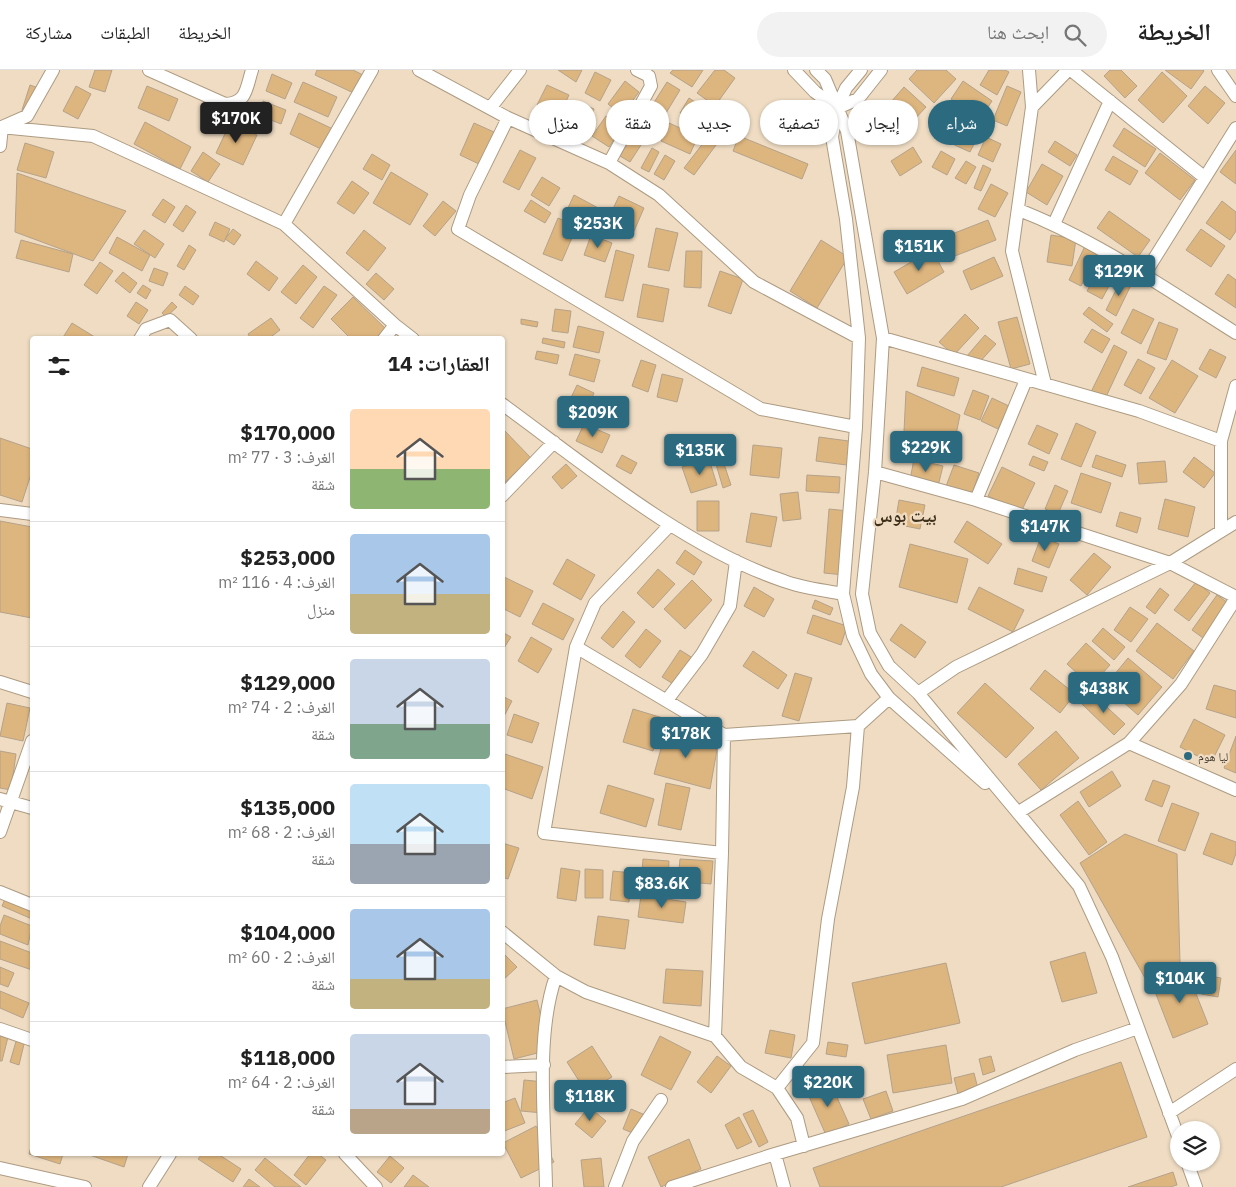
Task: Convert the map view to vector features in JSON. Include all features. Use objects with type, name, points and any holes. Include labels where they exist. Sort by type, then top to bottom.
[{"type":"street","points":[[1,127],[27,116],[54,70]]},
{"type":"street","points":[[149,70],[225,104],[236,103],[245,95],[252,70]]},
{"type":"street","points":[[284,224],[372,70]]},
{"type":"street","points":[[419,70],[491,107],[508,118],[609,163],[659,195],[754,282],[859,338]]},
{"type":"street","points":[[491,107],[520,70]]},
{"type":"street","points":[[609,163],[651,86],[649,76],[638,70]]},
{"type":"street","points":[[794,70],[815,92],[826,100]]},
{"type":"street","points":[[816,70],[825,79],[834,100]]},
{"type":"street","points":[[838,106],[846,88],[861,70]]},
{"type":"street","points":[[838,108],[858,99],[881,70]]},
{"type":"street","points":[[1029,70],[1032,107],[1012,251],[1045,384]]},
{"type":"street","points":[[1032,107],[1070,70],[1204,177]]},
{"type":"street","points":[[1218,70],[1236,96]]},
{"type":"street","points":[[1054,224],[1110,101]]},
{"type":"street","points":[[838,110],[847,131],[883,338],[875,472],[862,594],[870,632],[890,666],[918,693],[1079,886],[1112,956],[1172,1121]]},
{"type":"street","points":[[508,118],[470,195],[458,229],[761,409],[856,427]]},
{"type":"street","points":[[0,146],[1,127]]},
{"type":"street","points":[[1,127],[93,136],[284,224],[409,336]]},
{"type":"street","points":[[1144,276],[1236,128]]},
{"type":"street","points":[[833,145],[846,219],[859,338],[856,427],[843,594],[853,636],[872,674],[889,698],[1019,812]]},
{"type":"street","points":[[1019,210],[1054,224],[1144,276],[1236,333]]},
{"type":"street","points":[[142,336],[146,329],[170,320],[188,336]]},
{"type":"street","points":[[386,336],[395,325]]},
{"type":"street","points":[[883,338],[1139,411],[1221,442]]},
{"type":"street","points":[[976,500],[1026,380]]},
{"type":"street","points":[[1221,530],[1221,442],[1236,386]]},
{"type":"street","points":[[505,406],[670,525],[736,561],[784,582],[843,594]]},
{"type":"street","points":[[505,493],[554,442]]},
{"type":"street","points":[[875,472],[976,500],[1170,563],[1236,598],[1181,684],[1129,743],[1019,812]]},
{"type":"street","points":[[0,510],[30,514]]},
{"type":"street","points":[[918,693],[956,667],[1170,563],[1236,522]]},
{"type":"street","points":[[670,525],[595,603],[576,648],[544,833],[722,853]]},
{"type":"street","points":[[667,700],[702,654],[730,606],[736,561]]},
{"type":"street","points":[[576,648],[724,735],[858,726],[889,698]]},
{"type":"street","points":[[0,682],[30,691]]},
{"type":"street","points":[[777,1088],[813,1043],[828,919],[853,787],[858,726]]},
{"type":"street","points":[[715,1036],[722,853],[724,735]]},
{"type":"street","points":[[1129,743],[1236,790]]},
{"type":"street","points":[[0,832],[5,800],[30,745]]},
{"type":"street","points":[[5,800],[30,807]]},
{"type":"street","points":[[0,892],[30,904]]},
{"type":"street","points":[[505,934],[556,976],[586,992],[715,1036],[741,1067],[777,1088],[797,1118],[804,1146]]},
{"type":"street","points":[[546,1187],[544,1065],[548,999],[556,976]]},
{"type":"street","points":[[672,1187],[775,1154],[962,1099],[1075,1050],[1138,1028]]},
{"type":"street","points":[[0,1029],[30,1039]]},
{"type":"street","points":[[505,1067],[544,1065]]},
{"type":"street","points":[[1169,1113],[1236,1069]]},
{"type":"street","points":[[615,1187],[634,1142],[661,1100]]},
{"type":"street","points":[[775,1154],[784,1187]]},
{"type":"street","points":[[149,1187],[169,1156]]},
{"type":"street","points":[[347,1156],[376,1187]]},
{"type":"street","points":[[0,1168],[85,1187]]},
{"type":"street","points":[[1190,1171],[1196,1187]]},
{"type":"building","points":[[95,70],[112,70],[105,92],[89,87]]},
{"type":"building","points":[[317,70],[353,70],[367,77],[358,95],[315,75]]},
{"type":"building","points":[[558,70],[582,70],[576,82]]},
{"type":"building","points":[[673,70],[703,70],[692,87],[670,73]]},
{"type":"building","points":[[715,70],[724,70],[735,78],[719,100],[707,100],[697,93]]},
{"type":"building","points":[[917,70],[946,70],[956,79],[937,100],[931,100],[909,79]]},
{"type":"building","points":[[989,70],[1005,70],[1009,72],[997,95],[980,85]]},
{"type":"building","points":[[1110,70],[1121,70],[1137,86],[1125,98],[1104,76]]},
{"type":"building","points":[[1165,70],[1203,70],[1204,71],[1191,89]]},
{"type":"building","points":[[595,72],[611,80],[600,101],[585,93]]},
{"type":"building","points":[[1162,72],[1187,96],[1163,123],[1138,100]]},
{"type":"building","points":[[272,74],[292,83],[285,99],[266,91]]},
{"type":"building","points":[[625,81],[639,92],[633,100],[611,100]]},
{"type":"building","points":[[963,81],[991,100],[952,100],[951,99]]},
{"type":"building","points":[[303,82],[337,97],[328,117],[294,102]]},
{"type":"building","points":[[667,82],[680,90],[669,108],[669,100],[656,100]]},
{"type":"building","points":[[30,85],[41,89],[33,114],[22,110]]},
{"type":"building","points":[[547,85],[569,95],[567,100],[540,100]]},
{"type":"building","points":[[76,86],[91,94],[78,119],[63,111]]},
{"type":"building","points":[[147,86],[178,99],[169,121],[138,108]]},
{"type":"building","points":[[1007,86],[1021,92],[1007,126],[995,121],[995,115]]},
{"type":"building","points":[[1205,86],[1225,103],[1208,124],[1188,106]]},
{"type":"building","points":[[904,87],[926,107],[918,116],[918,100],[893,100]]},
{"type":"building","points":[[263,101],[286,110],[281,124],[258,115]]},
{"type":"building","points":[[299,113],[333,129],[323,150],[290,134]]},
{"type":"building","points":[[606,116],[606,145],[610,145],[609,147],[596,139],[596,130]]},
{"type":"building","points":[[145,122],[191,147],[180,169],[134,144]]},
{"type":"building","points":[[230,123],[257,135],[243,165],[216,153]]},
{"type":"building","points":[[474,123],[494,132],[479,164],[460,155]]},
{"type":"building","points":[[669,123],[679,127],[679,145],[694,145],[690,154],[669,145]]},
{"type":"building","points":[[1124,128],[1156,149],[1145,167],[1113,146]]},
{"type":"building","points":[[750,140],[808,164],[802,179],[733,151],[735,145],[750,145]]},
{"type":"building","points":[[995,141],[1001,144],[993,162],[978,155],[982,145],[995,145]]},
{"type":"building","points":[[1055,141],[1077,155],[1070,166],[1048,152]]},
{"type":"building","points":[[25,143],[54,152],[46,178],[17,170]]},
{"type":"building","points":[[627,145],[641,145],[630,162],[620,156]]},
{"type":"building","points":[[702,145],[716,145],[694,175],[684,168]]},
{"type":"building","points":[[955,145],[974,145],[970,152]]},
{"type":"building","points":[[913,147],[922,162],[900,176],[891,161]]},
{"type":"building","points":[[652,148],[659,152],[649,172],[641,168]]},
{"type":"building","points":[[520,150],[536,158],[519,190],[503,182]]},
{"type":"building","points":[[1236,150],[1236,184],[1220,172]]},
{"type":"building","points":[[941,151],[955,159],[947,175],[932,167]]},
{"type":"building","points":[[203,152],[220,164],[208,182],[191,171]]},
{"type":"building","points":[[1160,153],[1195,180],[1180,200],[1145,173]]},
{"type":"building","points":[[372,154],[390,165],[382,180],[363,169]]},
{"type":"building","points":[[665,155],[675,161],[664,180],[654,174]]},
{"type":"building","points":[[1113,156],[1138,171],[1130,185],[1105,170]]},
{"type":"building","points":[[966,161],[976,167],[966,184],[955,178]]},
{"type":"building","points":[[1042,164],[1063,176],[1047,205],[1026,192]]},
{"type":"building","points":[[983,165],[991,169],[981,191],[974,188]]},
{"type":"building","points":[[391,172],[428,194],[410,225],[373,203]]},
{"type":"building","points":[[17,173],[126,211],[93,261],[15,232]]},
{"type":"building","points":[[542,177],[560,188],[549,206],[531,195]]},
{"type":"building","points":[[352,181],[369,193],[354,214],[337,203]]},
{"type":"building","points":[[991,184],[1008,193],[995,217],[978,209]]},
{"type":"building","points":[[574,195],[602,210],[595,224],[567,210]]},
{"type":"building","points":[[619,196],[644,208],[631,238],[605,226]]},
{"type":"building","points":[[163,199],[175,207],[165,223],[152,215]]},
{"type":"building","points":[[531,200],[551,213],[545,223],[524,211]]},
{"type":"building","points":[[443,201],[456,211],[435,236],[423,226]]},
{"type":"building","points":[[1222,201],[1236,212],[1236,231],[1230,240],[1206,223]]},
{"type":"building","points":[[186,205],[196,212],[183,232],[173,225]]},
{"type":"building","points":[[1109,211],[1150,240],[1138,257],[1097,228]]},
{"type":"building","points":[[558,218],[577,226],[562,261],[543,254]]},
{"type":"building","points":[[988,220],[996,240],[947,259],[939,239]]},
{"type":"building","points":[[215,222],[230,229],[224,242],[209,235]]},
{"type":"building","points":[[656,228],[678,233],[669,271],[648,267]]},
{"type":"building","points":[[233,229],[241,235],[234,245],[225,239]]},
{"type":"building","points":[[1201,229],[1225,246],[1211,267],[1186,250]]},
{"type":"building","points":[[144,230],[164,244],[155,258],[134,244]]},
{"type":"building","points":[[364,230],[386,248],[368,271],[346,253]]},
{"type":"building","points":[[591,235],[612,243],[605,262],[584,255]]},
{"type":"building","points":[[1051,235],[1076,239],[1072,266],[1047,262]]},
{"type":"building","points":[[117,237],[150,255],[142,271],[109,253]]},
{"type":"building","points":[[21,240],[73,254],[69,272],[16,258]]},
{"type":"building","points":[[821,240],[848,257],[817,308],[790,291]]},
{"type":"building","points":[[189,245],[196,250],[184,270],[177,266]]},
{"type":"building","points":[[1085,246],[1097,252],[1081,286],[1069,280]]},
{"type":"building","points":[[616,250],[634,255],[623,301],[605,297]]},
{"type":"building","points":[[932,250],[944,272],[907,294],[894,272]]},
{"type":"building","points":[[686,251],[702,251],[701,288],[684,287]]},
{"type":"building","points":[[994,257],[1003,276],[971,290],[963,271]]},
{"type":"building","points":[[256,261],[278,278],[269,291],[247,274]]},
{"type":"building","points":[[100,262],[113,271],[97,294],[84,285]]},
{"type":"building","points":[[303,265],[317,277],[296,304],[281,292]]},
{"type":"building","points":[[154,268],[168,273],[163,286],[149,281]]},
{"type":"building","points":[[1100,268],[1115,275],[1102,299],[1087,291]]},
{"type":"building","points":[[720,271],[743,279],[731,314],[708,306]]},
{"type":"building","points":[[123,272],[137,283],[130,293],[115,281]]},
{"type":"building","points":[[376,273],[394,289],[384,300],[366,284]]},
{"type":"building","points":[[1228,274],[1236,280],[1236,308],[1215,294]]},
{"type":"building","points":[[1122,278],[1132,283],[1116,316],[1106,310]]},
{"type":"building","points":[[643,284],[669,289],[663,322],[637,317]]},
{"type":"building","points":[[143,285],[151,290],[146,299],[137,293]]},
{"type":"building","points":[[185,286],[199,296],[193,305],[179,295]]},
{"type":"building","points":[[324,286],[337,295],[313,328],[300,318]]},
{"type":"building","points":[[353,297],[389,332],[386,336],[348,336],[331,319]]},
{"type":"building","points":[[136,302],[148,310],[139,324],[127,316]]},
{"type":"building","points":[[172,302],[177,307],[166,317],[162,313]]},
{"type":"building","points":[[1089,307],[1113,324],[1107,332],[1083,314]]},
{"type":"building","points":[[555,309],[571,311],[568,333],[552,331]]},
{"type":"building","points":[[1133,309],[1154,319],[1141,344],[1121,333]]},
{"type":"building","points":[[965,314],[979,328],[954,355],[939,342]]},
{"type":"building","points":[[1017,317],[1030,364],[1011,369],[998,322]]},
{"type":"building","points":[[271,318],[280,330],[272,336],[249,336],[248,334]]},
{"type":"building","points":[[521,319],[538,322],[537,327],[521,324]]},
{"type":"building","points":[[1159,322],[1178,329],[1166,360],[1147,353]]},
{"type":"building","points":[[72,323],[93,336],[64,336]]},
{"type":"building","points":[[578,326],[604,332],[599,353],[573,347]]},
{"type":"building","points":[[1092,329],[1110,339],[1102,353],[1084,342]]},
{"type":"building","points":[[985,335],[996,344],[976,366],[966,357]]},
{"type":"building","points":[[543,338],[565,342],[564,348],[542,343]]},
{"type":"building","points":[[1114,345],[1127,352],[1105,399],[1091,392]]},
{"type":"building","points":[[1210,349],[1226,357],[1216,378],[1199,369]]},
{"type":"building","points":[[537,351],[559,355],[557,364],[535,359]]},
{"type":"building","points":[[575,354],[600,360],[594,382],[569,375]]},
{"type":"building","points":[[1138,359],[1155,368],[1141,394],[1124,385]]},
{"type":"building","points":[[641,360],[656,365],[648,392],[632,386]]},
{"type":"building","points":[[1172,360],[1198,376],[1175,413],[1149,398]]},
{"type":"building","points":[[922,367],[959,378],[954,396],[917,386]]},
{"type":"building","points":[[662,374],[683,379],[677,402],[657,397]]},
{"type":"building","points":[[577,385],[594,393],[585,414],[567,406]]},
{"type":"building","points":[[973,390],[989,396],[980,420],[964,414]]},
{"type":"building","points":[[906,391],[960,415],[951,459],[903,451]]},
{"type":"building","points":[[604,398],[624,407],[616,422],[597,412]]},
{"type":"building","points":[[992,398],[1009,406],[998,429],[981,421]]},
{"type":"building","points":[[1076,423],[1096,432],[1081,467],[1061,459]]},
{"type":"building","points":[[584,424],[610,435],[602,453],[576,441]]},
{"type":"building","points":[[1037,425],[1058,434],[1049,454],[1028,444]]},
{"type":"building","points":[[505,431],[531,458],[505,482]]},
{"type":"building","points":[[819,437],[856,442],[854,466],[816,461]]},
{"type":"building","points":[[0,438],[30,448],[30,477],[22,502],[0,495]]},
{"type":"building","points":[[753,445],[782,448],[779,478],[750,475]]},
{"type":"building","points":[[720,452],[731,485],[723,488],[713,454]]},
{"type":"building","points":[[622,455],[637,463],[631,474],[616,466]]},
{"type":"building","points":[[1096,455],[1126,465],[1122,477],[1092,467]]},
{"type":"building","points":[[1033,456],[1048,462],[1044,471],[1029,465]]},
{"type":"building","points":[[1194,457],[1215,473],[1204,488],[1183,472]]},
{"type":"building","points":[[709,459],[717,485],[691,493],[682,467]]},
{"type":"building","points":[[914,459],[943,466],[938,486],[910,480]]},
{"type":"building","points":[[1165,461],[1167,482],[1139,484],[1137,463]]},
{"type":"building","points":[[566,464],[577,476],[562,489],[552,477]]},
{"type":"building","points":[[954,465],[979,473],[971,498],[945,489]]},
{"type":"building","points":[[1002,467],[1035,483],[1021,512],[988,496]]},
{"type":"building","points":[[1081,473],[1111,483],[1101,513],[1071,503]]},
{"type":"building","points":[[807,475],[840,477],[839,493],[806,491]]},
{"type":"building","points":[[1055,485],[1068,491],[1058,514],[1045,509]]},
{"type":"building","points":[[798,492],[801,519],[783,521],[780,494]]},
{"type":"building","points":[[1165,499],[1195,507],[1188,537],[1158,529]]},
{"type":"building","points":[[899,500],[925,505],[920,529],[895,524]]},
{"type":"building","points":[[697,501],[719,501],[719,531],[697,531]]},
{"type":"building","points":[[829,509],[849,511],[844,575],[824,573]]},
{"type":"building","points":[[1120,512],[1141,518],[1137,533],[1116,526]]},
{"type":"building","points":[[751,513],[777,517],[771,547],[746,542]]},
{"type":"building","points":[[0,521],[30,527],[30,618],[0,612]]},
{"type":"building","points":[[967,521],[1002,544],[988,564],[954,542]]},
{"type":"building","points":[[1041,537],[1059,544],[1049,568],[1032,561]]},
{"type":"building","points":[[910,544],[968,559],[957,603],[899,587]]},
{"type":"building","points":[[685,550],[702,562],[694,575],[676,563]]},
{"type":"building","points":[[1094,553],[1111,567],[1087,595],[1070,580]]},
{"type":"building","points":[[567,559],[595,575],[581,600],[553,584]]},
{"type":"building","points":[[1018,568],[1047,577],[1042,592],[1014,584]]},
{"type":"building","points":[[658,569],[675,584],[653,608],[637,593]]},
{"type":"building","points":[[505,577],[533,591],[520,617],[505,610]]},
{"type":"building","points":[[692,580],[712,600],[685,629],[664,609]]},
{"type":"building","points":[[1196,582],[1210,593],[1189,621],[1174,610]]},
{"type":"building","points":[[754,587],[774,599],[764,617],[744,606]]},
{"type":"building","points":[[979,587],[1024,610],[1013,632],[968,609]]},
{"type":"building","points":[[1160,588],[1169,595],[1155,614],[1146,607]]},
{"type":"building","points":[[1217,595],[1235,608],[1210,643],[1192,630]]},
{"type":"building","points":[[815,600],[833,608],[830,615],[812,608]]},
{"type":"building","points":[[543,603],[574,619],[563,640],[532,624]]},
{"type":"building","points":[[1130,607],[1148,619],[1131,642],[1114,630]]},
{"type":"building","points":[[623,611],[635,622],[613,648],[601,638]]},
{"type":"building","points":[[813,615],[847,626],[841,645],[807,633]]},
{"type":"building","points":[[1157,623],[1194,651],[1173,679],[1136,651]]},
{"type":"building","points":[[901,624],[926,642],[915,658],[890,640]]},
{"type":"building","points":[[1103,628],[1125,647],[1114,660],[1092,641]]},
{"type":"building","points":[[646,629],[661,641],[640,668],[625,656]]},
{"type":"building","points":[[505,634],[511,637],[505,646]]},
{"type":"building","points":[[531,637],[552,649],[538,673],[518,661]]},
{"type":"building","points":[[1086,643],[1110,665],[1091,686],[1067,664]]},
{"type":"building","points":[[680,650],[696,660],[678,687],[662,677]]},
{"type":"building","points":[[753,651],[787,675],[778,689],[743,666]]},
{"type":"building","points":[[1128,658],[1162,687],[1138,715],[1105,686]]},
{"type":"building","points":[[1045,670],[1075,694],[1060,713],[1030,689]]},
{"type":"building","points":[[795,673],[812,678],[799,721],[782,716]]},
{"type":"building","points":[[985,683],[1034,728],[1006,758],[957,713]]},
{"type":"building","points":[[1214,685],[1236,691],[1236,718],[1206,709]]},
{"type":"building","points":[[1093,694],[1125,724],[1114,735],[1082,704]]},
{"type":"building","points":[[505,698],[512,701],[505,714]]},
{"type":"building","points":[[7,703],[30,708],[23,741],[0,736]]},
{"type":"building","points":[[633,709],[663,718],[653,751],[623,742]]},
{"type":"building","points":[[514,714],[539,723],[532,743],[507,735]]},
{"type":"building","points":[[1194,719],[1225,735],[1211,763],[1180,747]]},
{"type":"building","points":[[668,723],[717,750],[710,789],[654,774]]},
{"type":"building","points":[[1056,731],[1079,758],[1041,790],[1018,764]]},
{"type":"building","points":[[1236,736],[1236,773],[1224,768]]},
{"type":"building","points":[[0,751],[16,754],[11,790],[0,788]]},
{"type":"building","points":[[505,754],[543,767],[532,799],[505,789]]},
{"type":"building","points":[[1112,771],[1121,786],[1089,807],[1080,792]]},
{"type":"building","points":[[1153,780],[1170,786],[1162,807],[1145,800]]},
{"type":"building","points":[[666,783],[690,788],[681,830],[658,825]]},
{"type":"building","points":[[608,785],[654,799],[646,827],[600,813]]},
{"type":"building","points":[[1078,801],[1107,842],[1089,855],[1060,815]]},
{"type":"building","points":[[1172,803],[1199,813],[1185,851],[1158,841]]},
{"type":"building","points":[[1211,833],[1236,842],[1236,853],[1232,865],[1203,854]]},
{"type":"building","points":[[1125,834],[1177,854],[1180,963],[1145,978],[1080,863]]},
{"type":"building","points":[[505,844],[519,848],[508,879],[505,878]]},
{"type":"building","points":[[643,859],[669,861],[668,887],[641,885]]},
{"type":"building","points":[[680,859],[713,861],[711,884],[678,881]]},
{"type":"building","points":[[561,868],[580,871],[576,901],[557,898]]},
{"type":"building","points":[[585,869],[603,870],[603,898],[585,898]]},
{"type":"building","points":[[613,871],[632,873],[629,902],[610,900]]},
{"type":"building","points":[[9,890],[30,899],[30,918],[2,906]]},
{"type":"building","points":[[641,895],[686,902],[683,923],[638,917]]},
{"type":"building","points":[[4,915],[30,925],[28,945],[0,934],[0,926]]},
{"type":"building","points":[[598,916],[629,920],[625,949],[594,945]]},
{"type":"building","points":[[0,941],[30,952],[30,969],[0,959]]},
{"type":"building","points":[[1085,952],[1097,993],[1062,1002],[1050,962]]},
{"type":"building","points":[[505,955],[517,967],[505,978]]},
{"type":"building","points":[[946,963],[960,1023],[865,1044],[852,983]]},
{"type":"building","points":[[0,967],[14,973],[8,987],[0,984]]},
{"type":"building","points":[[666,969],[703,971],[701,1006],[663,1003]]},
{"type":"building","points":[[1187,971],[1208,1024],[1173,1038],[1152,984]]},
{"type":"building","points":[[1204,975],[1221,978],[1218,997],[1201,994]]},
{"type":"building","points":[[0,991],[29,1003],[23,1018],[0,1008]]},
{"type":"building","points":[[537,1000],[549,1050],[514,1059],[505,1022],[505,1008]]},
{"type":"building","points":[[0,1030],[9,1033],[2,1061],[0,1061]]},
{"type":"building","points":[[770,1030],[795,1035],[791,1058],[765,1053]]},
{"type":"building","points":[[660,1036],[691,1052],[671,1090],[641,1075]]},
{"type":"building","points":[[17,1038],[25,1040],[19,1065],[10,1062]]},
{"type":"building","points":[[828,1042],[848,1045],[846,1057],[826,1054]]},
{"type":"building","points":[[946,1045],[952,1083],[893,1093],[887,1055]]},
{"type":"building","points":[[592,1046],[612,1077],[586,1092],[567,1062]]},
{"type":"building","points":[[717,1056],[731,1066],[711,1093],[697,1082]]},
{"type":"building","points":[[991,1056],[995,1071],[983,1075],[979,1059]]},
{"type":"building","points":[[1121,1062],[1147,1137],[1001,1187],[820,1187],[813,1168]]},
{"type":"building","points":[[974,1073],[978,1089],[958,1094],[954,1078]]},
{"type":"building","points":[[524,1080],[545,1082],[543,1113],[521,1111]]},
{"type":"building","points":[[830,1082],[849,1124],[826,1135],[807,1092]]},
{"type":"building","points":[[886,1091],[893,1111],[871,1119],[863,1099]]},
{"type":"building","points":[[515,1098],[525,1123],[505,1131],[505,1102]]},
{"type":"building","points":[[589,1107],[606,1121],[592,1138],[575,1124]]},
{"type":"building","points":[[631,1109],[650,1117],[642,1137],[623,1129]]},
{"type":"building","points":[[753,1110],[768,1142],[759,1147],[743,1114]]},
{"type":"building","points":[[739,1117],[752,1142],[737,1149],[725,1125]]},
{"type":"building","points":[[536,1126],[554,1162],[521,1178],[505,1147],[505,1142]]},
{"type":"building","points":[[689,1139],[701,1169],[661,1187],[648,1157]]},
{"type":"building","points":[[35,1156],[62,1156],[60,1164]]},
{"type":"building","points":[[93,1156],[127,1156],[124,1167]]},
{"type":"building","points":[[200,1156],[221,1156],[241,1169],[233,1182],[198,1159]]},
{"type":"building","points":[[308,1156],[321,1156],[326,1160],[306,1185],[294,1175]]},
{"type":"building","points":[[390,1156],[404,1168],[391,1183],[377,1172]]},
{"type":"building","points":[[265,1158],[301,1187],[275,1187],[255,1170]]},
{"type":"building","points":[[601,1158],[604,1187],[584,1187],[581,1160]]},
{"type":"building","points":[[1173,1172],[1177,1185],[1170,1187],[1128,1187]]},
{"type":"building","points":[[413,1175],[429,1187],[404,1187]]},
{"type":"building","points":[[249,1179],[260,1187],[243,1187]]},
{"type":"place","name":"ليا هوم","points":[[1188,756]]},
{"type":"district","name":"بيت بوس","points":[[905,515]]}]
